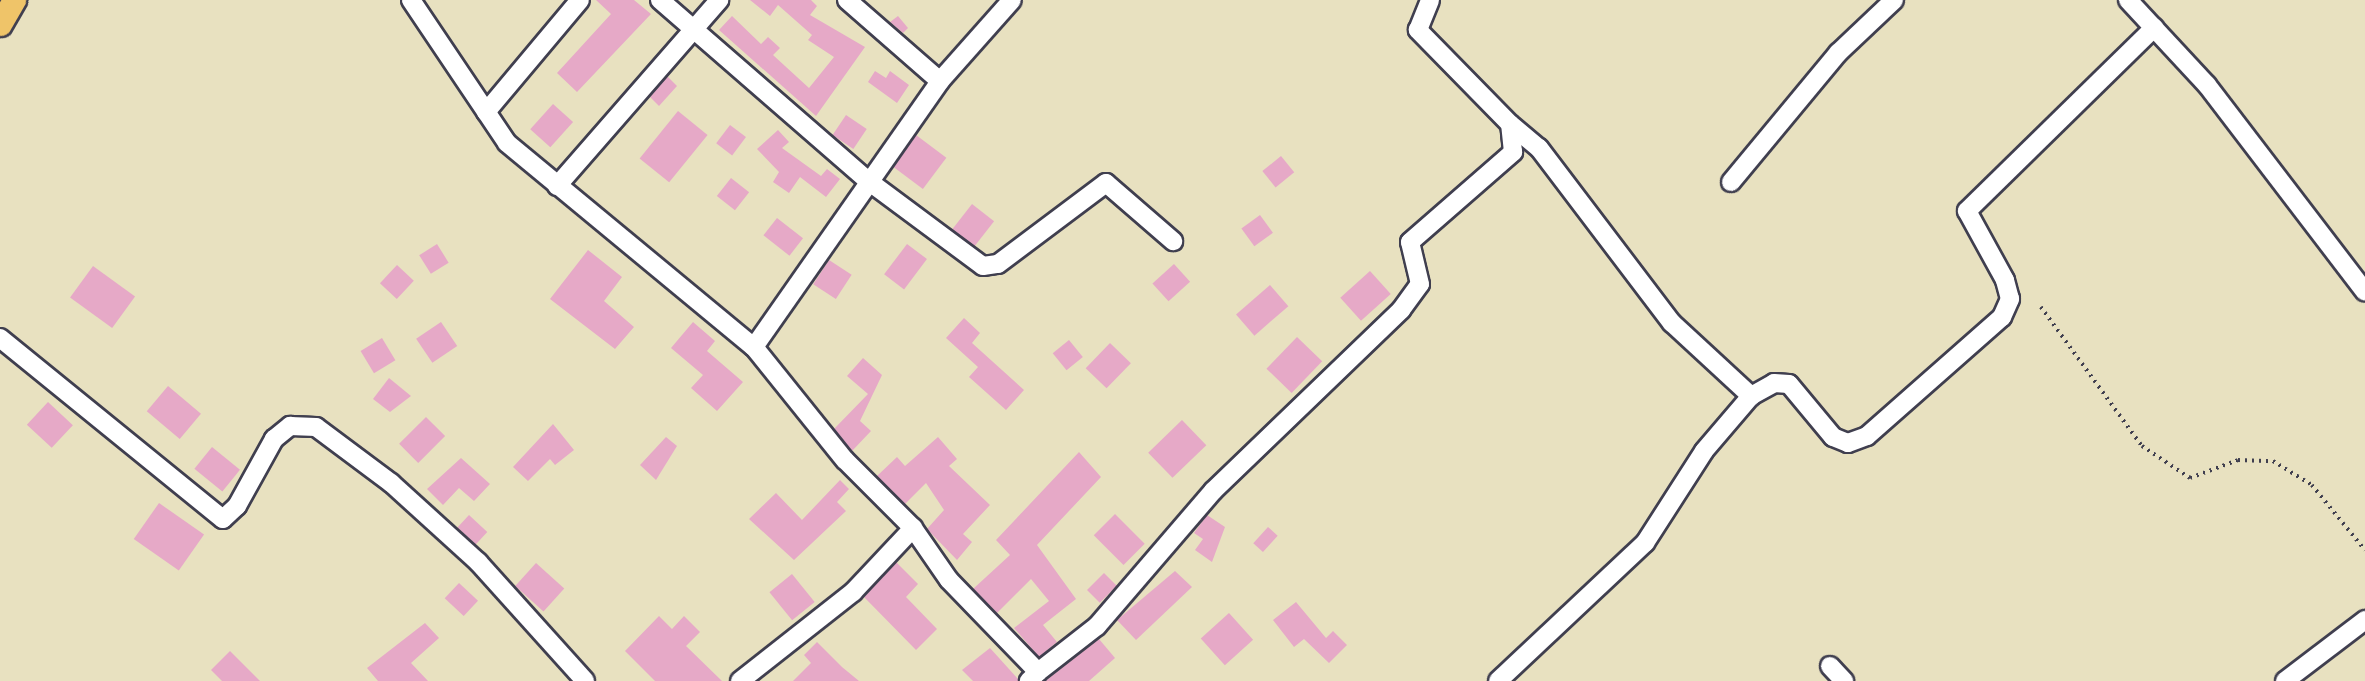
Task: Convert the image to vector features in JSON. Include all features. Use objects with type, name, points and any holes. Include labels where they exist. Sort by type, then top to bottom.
[{"type":"main road","points":[[0,24],[14,0]]},
{"type":"street","points":[[411,0],[507,143],[557,187],[754,346],[845,460],[913,528],[949,580],[1034,676],[1097,626],[1213,491],[1401,310],[1420,284],[1409,242],[1513,152],[1510,124]]},
{"type":"street","points":[[486,112],[580,0]]},
{"type":"street","points":[[660,0],[867,180],[983,266],[998,264],[1106,183],[1173,241]]},
{"type":"street","points":[[557,187],[719,0]]},
{"type":"street","points":[[847,0],[940,80]]},
{"type":"street","points":[[754,346],[867,180],[940,80],[1012,0]]},
{"type":"street","points":[[1430,0],[1418,30],[1510,124],[1539,148],[1672,323],[1751,396]]},
{"type":"street","points":[[1731,182],[1838,53],[1894,0]]},
{"type":"street","points":[[2127,0],[2207,85],[2365,292]]},
{"type":"street","points":[[1498,681],[1645,543],[1704,451],[1751,396],[1774,383],[1788,384],[1833,437],[1849,443],[1867,436],[2002,317],[2010,299],[2005,281],[1967,211],[2154,27]]},
{"type":"street","points":[[0,338],[223,519],[237,506],[274,439],[290,426],[316,427],[391,483],[478,562],[585,681]]},
{"type":"street","points":[[740,681],[853,592],[913,528]]},
{"type":"street","points":[[2285,681],[2365,620]]},
{"type":"street","points":[[1830,666],[1844,681]]},
{"type":"path","points":[[2041,307],[2142,446],[2190,478],[2238,460],[2273,461],[2312,485],[2365,550]]},
{"type":"building","points":[[596,0],[634,0],[651,14],[577,92],[557,73],[611,14]]},
{"type":"building","points":[[750,0],[811,0],[817,6],[810,15],[865,47],[816,116],[719,30],[732,16],[761,44],[768,37],[780,48],[773,55],[809,88],[834,57],[808,40],[812,35],[778,5],[770,16]]},
{"type":"building","points":[[898,16],[908,28],[903,33],[890,22]]},
{"type":"building","points":[[875,71],[886,78],[890,71],[909,85],[897,103],[868,82]]},
{"type":"building","points":[[667,76],[677,86],[659,106],[650,97]]},
{"type":"building","points":[[553,104],[573,122],[550,147],[530,129]]},
{"type":"building","points":[[678,111],[708,135],[669,182],[640,158]]},
{"type":"building","points":[[846,115],[867,129],[853,149],[833,135]]},
{"type":"building","points":[[730,125],[746,137],[732,155],[716,143]]},
{"type":"building","points":[[778,130],[789,142],[782,148],[821,176],[827,169],[840,179],[826,197],[800,177],[789,193],[773,182],[779,172],[757,149]]},
{"type":"building","points":[[916,135],[946,158],[923,189],[893,166]]},
{"type":"building","points":[[1281,156],[1294,172],[1276,187],[1262,171]]},
{"type":"building","points":[[731,178],[749,192],[735,210],[717,196]]},
{"type":"building","points":[[972,204],[994,221],[974,246],[952,229]]},
{"type":"building","points":[[1260,215],[1273,233],[1254,246],[1241,229]]},
{"type":"building","points":[[777,218],[803,238],[789,256],[763,235]]},
{"type":"building","points":[[437,244],[449,263],[431,274],[419,255]]},
{"type":"building","points":[[907,244],[927,259],[904,289],[884,274]]},
{"type":"building","points":[[588,250],[622,277],[604,301],[634,327],[615,349],[550,299]]},
{"type":"building","points":[[829,260],[852,275],[836,299],[813,284]]},
{"type":"building","points":[[1174,264],[1190,282],[1169,301],[1152,283]]},
{"type":"building","points":[[397,265],[414,281],[397,299],[380,283]]},
{"type":"building","points":[[93,266],[135,297],[112,328],[70,298]]},
{"type":"building","points":[[1370,271],[1391,294],[1361,321],[1340,298]]},
{"type":"building","points":[[1270,285],[1288,306],[1254,336],[1236,315]]},
{"type":"building","points":[[964,318],[980,333],[972,343],[1024,390],[1006,410],[969,377],[978,367],[946,338]]},
{"type":"building","points":[[441,322],[457,346],[432,363],[416,339]]},
{"type":"building","points":[[693,322],[715,341],[707,351],[743,382],[717,411],[691,388],[703,375],[671,348]]},
{"type":"building","points":[[1297,337],[1322,361],[1292,393],[1266,369]]},
{"type":"building","points":[[382,338],[395,360],[374,373],[361,351]]},
{"type":"building","points":[[1069,340],[1083,357],[1067,370],[1053,353]]},
{"type":"building","points":[[1110,343],[1131,363],[1107,388],[1086,368]]},
{"type":"building","points":[[863,358],[882,375],[860,421],[871,431],[852,451],[834,429],[868,394],[847,376]]},
{"type":"building","points":[[389,378],[411,396],[390,412],[373,399]]},
{"type":"building","points":[[168,386],[201,414],[180,439],[147,411]]},
{"type":"building","points":[[48,402],[73,425],[52,448],[27,425]]},
{"type":"building","points":[[426,417],[445,436],[418,463],[399,444]]},
{"type":"building","points":[[1182,420],[1206,445],[1173,478],[1148,453]]},
{"type":"building","points":[[553,424],[574,450],[555,465],[550,459],[528,481],[513,467]]},
{"type":"building","points":[[666,437],[677,446],[656,480],[640,465]]},
{"type":"building","points":[[938,437],[957,459],[949,466],[990,505],[963,534],[972,542],[957,560],[927,529],[944,510],[926,483],[905,504],[877,476],[897,457],[905,466]]},
{"type":"building","points":[[212,447],[240,470],[222,491],[194,469]]},
{"type":"building","points":[[1079,452],[1101,477],[1037,545],[1076,599],[1043,625],[1057,642],[1039,657],[1014,628],[1049,601],[1031,579],[997,613],[973,589],[1010,555],[996,540]]},
{"type":"building","points":[[461,458],[490,484],[474,501],[459,488],[443,505],[427,489]]},
{"type":"building","points":[[840,480],[849,489],[837,502],[846,511],[794,560],[749,519],[776,493],[802,520]]},
{"type":"building","points":[[159,503],[204,535],[179,571],[134,539]]},
{"type":"building","points":[[1115,514],[1145,544],[1123,565],[1094,535]]},
{"type":"building","points":[[469,515],[487,532],[476,544],[457,527]]},
{"type":"building","points":[[1207,515],[1225,527],[1212,562],[1195,550],[1203,539],[1194,533]]},
{"type":"building","points":[[1268,527],[1278,536],[1263,552],[1253,543]]},
{"type":"building","points":[[896,562],[918,584],[906,597],[937,629],[916,650],[864,597]]},
{"type":"building","points":[[536,563],[564,588],[543,611],[515,586]]},
{"type":"building","points":[[1175,571],[1192,587],[1136,640],[1117,620]]},
{"type":"building","points":[[1104,573],[1117,586],[1100,603],[1087,590]]},
{"type":"building","points":[[792,574],[815,602],[792,620],[769,592]]},
{"type":"building","points":[[459,583],[478,601],[464,616],[445,598]]},
{"type":"building","points":[[1296,602],[1326,638],[1333,631],[1347,645],[1329,663],[1304,639],[1294,647],[1273,620]]},
{"type":"building","points":[[1229,613],[1253,640],[1225,665],[1201,638]]},
{"type":"building","points":[[659,616],[672,629],[684,616],[700,632],[686,646],[722,681],[655,681],[625,651]]},
{"type":"building","points":[[425,623],[439,638],[411,663],[428,681],[378,681],[367,668]]},
{"type":"building","points":[[1099,639],[1115,658],[1089,681],[1045,681]]},
{"type":"building","points":[[817,642],[859,681],[793,681],[811,663],[804,655]]},
{"type":"building","points":[[990,648],[1018,681],[973,681],[962,670]]},
{"type":"building","points":[[230,651],[260,681],[222,681],[211,670]]}]
